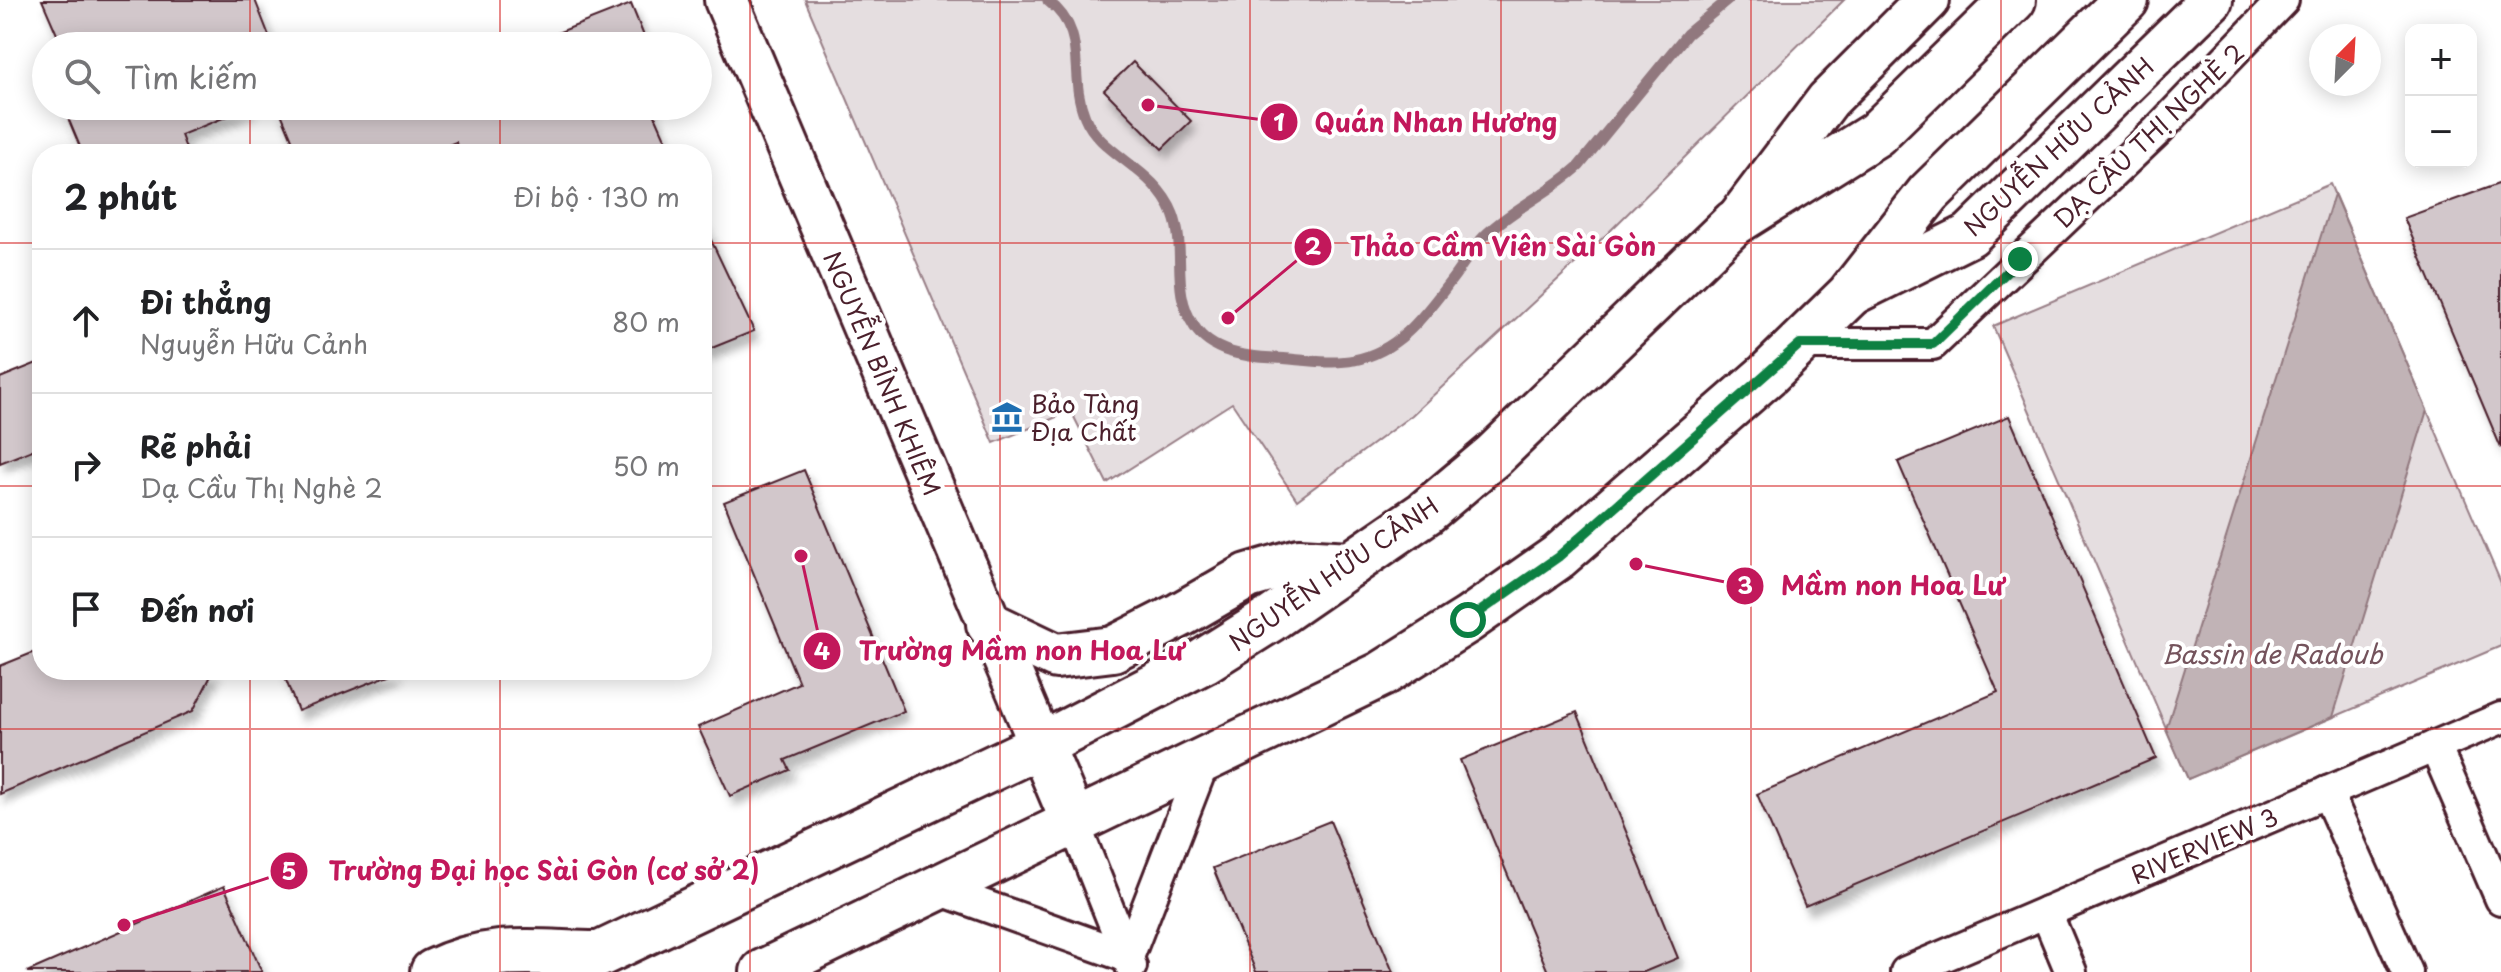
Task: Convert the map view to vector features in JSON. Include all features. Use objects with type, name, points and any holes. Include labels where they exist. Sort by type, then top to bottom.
[{"type":"main road","name":"NGUYỄN BỈNH KHIÊM","points":[[726,0],[1041,745]]},
{"type":"main road","name":"NGUYỄN HỮU CẢNH","points":[[580,963],[1041,745],[1204,661],[1425,513],[1494,455],[1734,223],[1828,100],[1928,0]]},
{"type":"main road","name":"NGUYỄN HỮU CẢNH","points":[[1734,223],[1876,134],[2013,0]]},
{"type":"main road","name":"NGUYỄN HỮU CẢNH","points":[[763,972],[1382,674],[1468,620],[1558,557],[1800,344],[1849,295],[1929,193],[2126,0]]},
{"type":"main road","name":"NGUYỄN HỮU CẢNH","points":[[1849,295],[1970,235],[2211,0]]},
{"type":"main road","points":[[989,624],[1056,656],[1113,649],[1248,576],[1299,561],[1351,564]]},
{"type":"main road","points":[[1180,615],[1204,661]]},
{"type":"main road","points":[[1041,745],[1074,823]]},
{"type":"main road","points":[[433,972],[460,959],[503,952],[580,963]]},
{"type":"street","name":"DẠ CẦU THỊ NGHÈ 2","points":[[1800,344],[1933,344],[2158,130],[2283,0]]},
{"type":"street","name":"RIVERVIEW 3","points":[[1906,972],[2501,718]]},
{"type":"street","points":[[2435,746],[2501,899]]},
{"type":"street","points":[[1131,965],[1204,761]]},
{"type":"street","points":[[2327,792],[2407,972]]},
{"type":"street","points":[[1074,823],[1131,965]]},
{"type":"street","points":[[938,889],[1131,965]]},
{"type":"street","points":[[2046,912],[2071,972]]},
{"type":"shaded area","points":[[805,0],[1844,0],[1608,233],[1412,415],[1297,500],[1232,403],[1107,483],[1071,411],[994,443]]},
{"type":"shaded area","points":[[2330,184],[2501,583],[2501,646],[2188,779],[1993,326]]},
{"type":"water","name":"Bassin de Radoub","points":[[2334,194],[2427,410],[2333,717],[2188,779],[2166,729]]},
{"type":"building","points":[[42,0],[255,0],[268,32],[56,32]]},
{"type":"building","points":[[631,4],[642,32],[560,32]]},
{"type":"building","points":[[1133,62],[1191,121],[1162,149],[1104,90]]},
{"type":"building","points":[[69,120],[218,120],[181,135],[184,144],[79,144]]},
{"type":"building","points":[[284,120],[657,120],[668,144],[456,142],[294,144]]},
{"type":"building","points":[[2501,183],[2501,448],[2404,218]]},
{"type":"building","points":[[712,242],[754,331],[712,348]]},
{"type":"building","points":[[32,365],[32,450],[0,463],[0,378]]},
{"type":"building","points":[[2009,416],[2156,758],[1805,906],[1757,794],[1998,692],[1898,462]]},
{"type":"building","points":[[804,470],[904,711],[785,760],[790,770],[730,796],[698,727],[799,683],[724,502]]},
{"type":"building","points":[[32,653],[32,680],[209,680],[193,711],[0,794],[0,666]]},
{"type":"building","points":[[286,680],[377,680],[298,711]]},
{"type":"building","points":[[1577,712],[1678,958],[1644,972],[1548,972],[1460,760]]},
{"type":"building","points":[[1330,821],[1393,972],[1256,972],[1213,868]]},
{"type":"building","points":[[224,886],[262,972],[27,972]]},
{"type":"waterway","points":[[1048,1],[1061,13],[1069,27],[1076,55],[1080,101],[1092,130],[1154,185],[1173,214],[1179,242],[1183,299],[1201,335],[1219,348],[1241,355],[1336,362],[1371,355],[1411,329],[1486,235],[1579,166],[1687,34],[1728,0]]},
{"type":"place","name":"Quán Nhan Hương","points":[[1148,105]]},
{"type":"place","name":"Thảo Cầm Viên Sài Gòn","points":[[1228,318]]},
{"type":"place","name":"Bảo Tàng Địa Chất","points":[[1007,417]]},
{"type":"place","name":"Trường Mầm non Hoa Lư","points":[[801,556]]},
{"type":"place","name":"Mầm non Hoa Lư","points":[[1636,564]]},
{"type":"place","name":"Trường Đại học Sài Gòn (cơ sở 2)","points":[[124,925]]},
{"type":"route","points":[[1468,620],[1558,557],[1800,344],[1933,344],[2020,259]]}]
